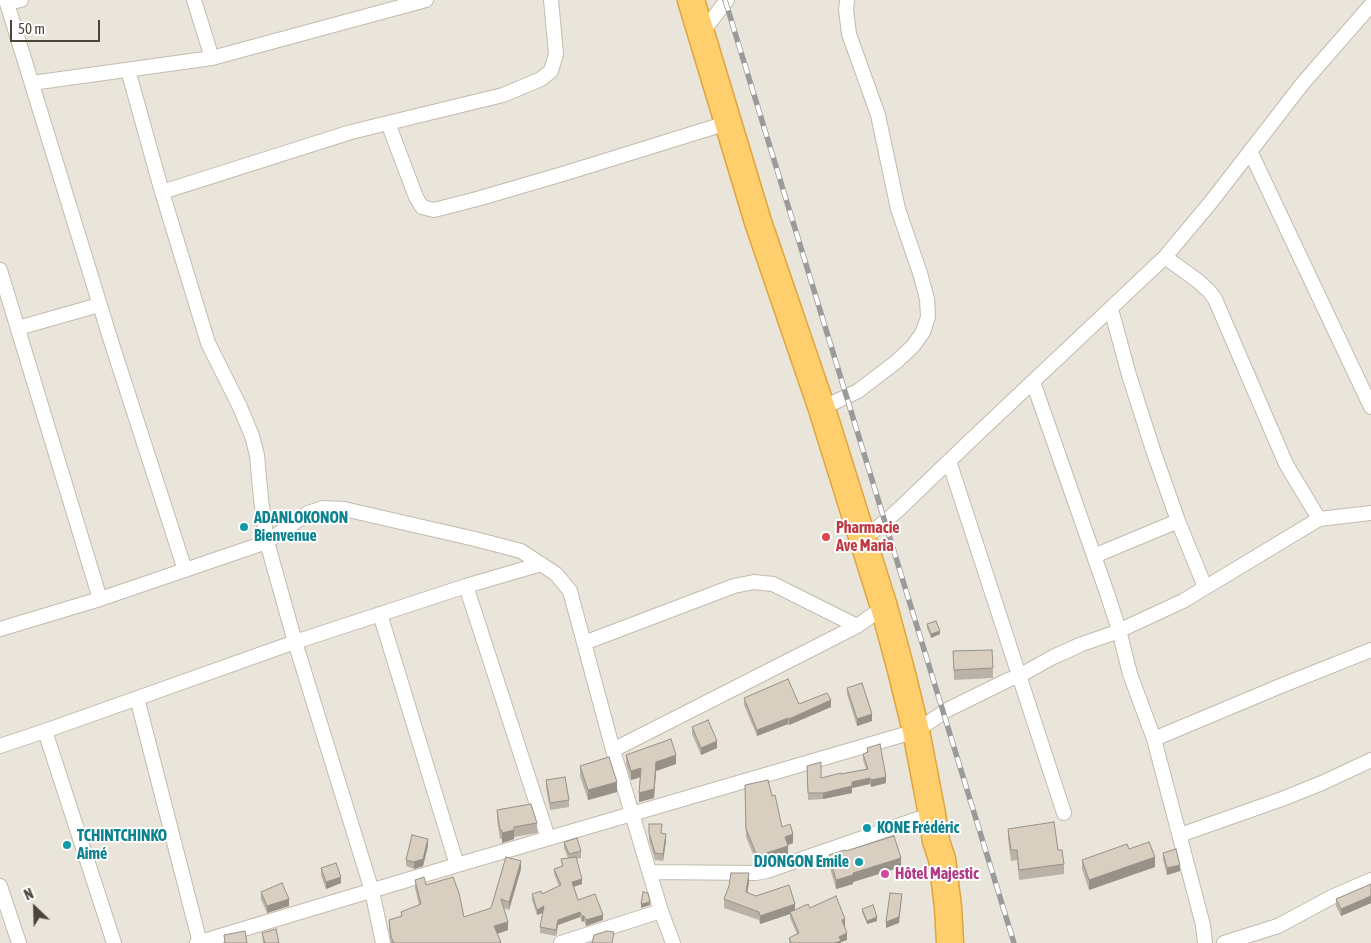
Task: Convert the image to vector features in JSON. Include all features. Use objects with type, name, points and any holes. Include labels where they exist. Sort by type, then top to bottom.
[{"type":"highway","points":[[691,0],[758,222],[821,406],[884,608],[916,731],[936,841],[942,859],[950,943]]},
{"type":"highway","points":[[933,943],[933,860],[936,841]]},
{"type":"street","points":[[194,0],[212,58]]},
{"type":"street","points":[[32,83],[212,58],[426,0]]},
{"type":"street","points":[[162,192],[351,132],[502,95],[541,79],[551,71],[556,54],[551,0]]},
{"type":"street","points":[[701,34],[727,0]]},
{"type":"street","points":[[821,406],[835,402],[858,391],[896,362],[913,346],[923,332],[928,317],[927,299],[898,209],[878,115],[849,34],[846,10],[847,0]]},
{"type":"street","points":[[11,1],[32,83],[99,305],[185,570]]},
{"type":"street","points":[[863,540],[896,512],[1165,257],[1211,202],[1303,83],[1371,9]]},
{"type":"street","points":[[128,70],[162,192],[208,343],[252,436],[257,454],[267,542],[295,642],[372,891],[383,943]]},
{"type":"street","points":[[388,123],[416,197],[422,207],[434,210],[566,173],[727,123]]},
{"type":"street","points":[[1250,151],[1371,407]]},
{"type":"street","points":[[1165,257],[1198,281],[1215,299],[1286,464],[1319,519]]},
{"type":"street","points":[[0,270],[100,599]]},
{"type":"street","points":[[18,328],[99,305]]},
{"type":"street","points":[[1111,309],[1153,450],[1178,521],[1205,588]]},
{"type":"street","points":[[1032,382],[1094,556],[1119,630],[1130,674],[1154,739],[1203,925],[1205,943]]},
{"type":"street","points":[[949,461],[1064,813]]},
{"type":"street","points":[[0,630],[100,599],[267,542],[308,513],[323,508],[344,509],[521,551],[556,574],[570,591],[613,750],[661,911],[673,943]]},
{"type":"street","points":[[137,698],[199,943],[456,865],[916,731],[947,710],[1019,676],[1053,656],[1160,612],[1205,588],[1319,519],[1371,513]]},
{"type":"street","points":[[1094,556],[1178,521]]},
{"type":"street","points":[[0,746],[295,642],[466,586],[541,564]]},
{"type":"street","points":[[584,643],[734,586],[754,582],[773,584],[857,626]]},
{"type":"street","points":[[466,586],[548,838]]},
{"type":"street","points":[[613,750],[857,626],[884,608]]},
{"type":"street","points":[[380,614],[456,865]]},
{"type":"street","points":[[1154,739],[1371,650]]},
{"type":"street","points":[[45,731],[114,943]]},
{"type":"street","points":[[1180,835],[1282,799],[1371,760]]},
{"type":"street","points":[[650,872],[756,873],[767,871],[932,814]]},
{"type":"street","points":[[1224,943],[1278,926],[1332,897],[1371,880]]},
{"type":"street","points":[[0,886],[19,943]]},
{"type":"street","points":[[561,943],[661,911]]},
{"type":"shaded area","points":[[0,0],[1371,0],[1371,943],[0,943]]},
{"type":"building","points":[[936,621],[940,631],[931,634],[927,624]]},
{"type":"building","points":[[992,650],[993,668],[954,670],[953,651]]},
{"type":"building","points":[[788,679],[799,704],[827,693],[831,700],[789,719],[757,730],[744,698]]},
{"type":"building","points":[[862,683],[872,714],[857,719],[847,688]]},
{"type":"building","points":[[708,720],[717,741],[701,748],[692,727]]},
{"type":"building","points":[[671,739],[676,755],[656,762],[654,789],[639,793],[641,768],[631,771],[626,755]]},
{"type":"building","points":[[880,744],[886,777],[852,782],[852,786],[823,793],[808,793],[807,766],[821,762],[821,778],[868,769],[863,754],[868,752],[867,748]]},
{"type":"building","points":[[609,757],[617,782],[588,790],[580,766]]},
{"type":"building","points":[[565,777],[569,800],[550,803],[546,780]]},
{"type":"building","points":[[768,780],[772,796],[775,795],[782,827],[790,824],[793,834],[785,837],[788,846],[757,856],[746,829],[745,785]]},
{"type":"building","points":[[531,804],[537,823],[514,827],[514,830],[502,833],[497,810]]},
{"type":"building","points":[[1054,822],[1058,850],[1062,850],[1064,864],[1019,870],[1017,850],[1011,850],[1008,829]]},
{"type":"building","points":[[649,824],[662,824],[661,833],[666,834],[663,854],[655,853],[649,833]]},
{"type":"building","points":[[412,835],[428,839],[423,859],[414,862],[406,860]]},
{"type":"building","points":[[894,836],[901,858],[836,880],[829,855]]},
{"type":"building","points":[[577,838],[581,851],[569,854],[564,842]]},
{"type":"building","points":[[1149,842],[1155,857],[1089,880],[1082,860],[1127,844],[1129,849]]},
{"type":"building","points":[[1176,849],[1180,865],[1167,868],[1163,853]]},
{"type":"building","points":[[506,857],[521,861],[509,902],[501,899],[508,922],[494,926],[501,942],[394,943],[391,937],[389,920],[402,916],[401,912],[421,904],[415,880],[424,877],[426,885],[453,877],[459,893],[464,917],[491,908]]},
{"type":"building","points":[[576,857],[582,879],[572,882],[578,900],[595,894],[603,915],[586,920],[580,912],[558,920],[556,930],[540,927],[544,906],[537,910],[532,894],[541,891],[542,894],[561,885],[554,869],[563,866],[561,859]]},
{"type":"building","points":[[336,863],[341,877],[326,882],[321,868]]},
{"type":"building","points":[[731,873],[749,873],[746,892],[756,896],[789,885],[795,904],[760,916],[759,912],[724,899]]},
{"type":"building","points":[[282,883],[289,899],[267,906],[261,892]]},
{"type":"building","points":[[1371,884],[1371,896],[1341,909],[1336,899]]},
{"type":"building","points":[[643,892],[648,893],[650,902],[641,904]]},
{"type":"building","points":[[890,893],[902,894],[899,917],[886,922]]},
{"type":"building","points":[[836,896],[845,919],[842,920],[847,933],[839,937],[841,941],[834,943],[791,943],[789,938],[799,933],[790,912],[808,904],[810,908]]},
{"type":"building","points":[[873,905],[877,917],[867,921],[862,909]]},
{"type":"building","points":[[276,929],[279,943],[265,943],[262,933]]},
{"type":"building","points":[[245,931],[247,943],[225,943],[224,935]]},
{"type":"building","points":[[607,931],[614,932],[612,943],[592,943],[594,935]]},
{"type":"railway","points":[[725,0],[1014,943]]},
{"type":"place","name":"ADANLOKONON Bienvenue","points":[[244,527]]},
{"type":"place","name":"Pharmacie Ave Maria","points":[[826,537]]},
{"type":"place","name":"KONE Frédéric","points":[[867,828]]},
{"type":"place","name":"TCHINTCHINKO Aimé","points":[[67,845]]},
{"type":"place","name":"DJONGON Emile","points":[[859,862]]},
{"type":"place","name":"Hôtel Majestic","points":[[885,874]]}]
